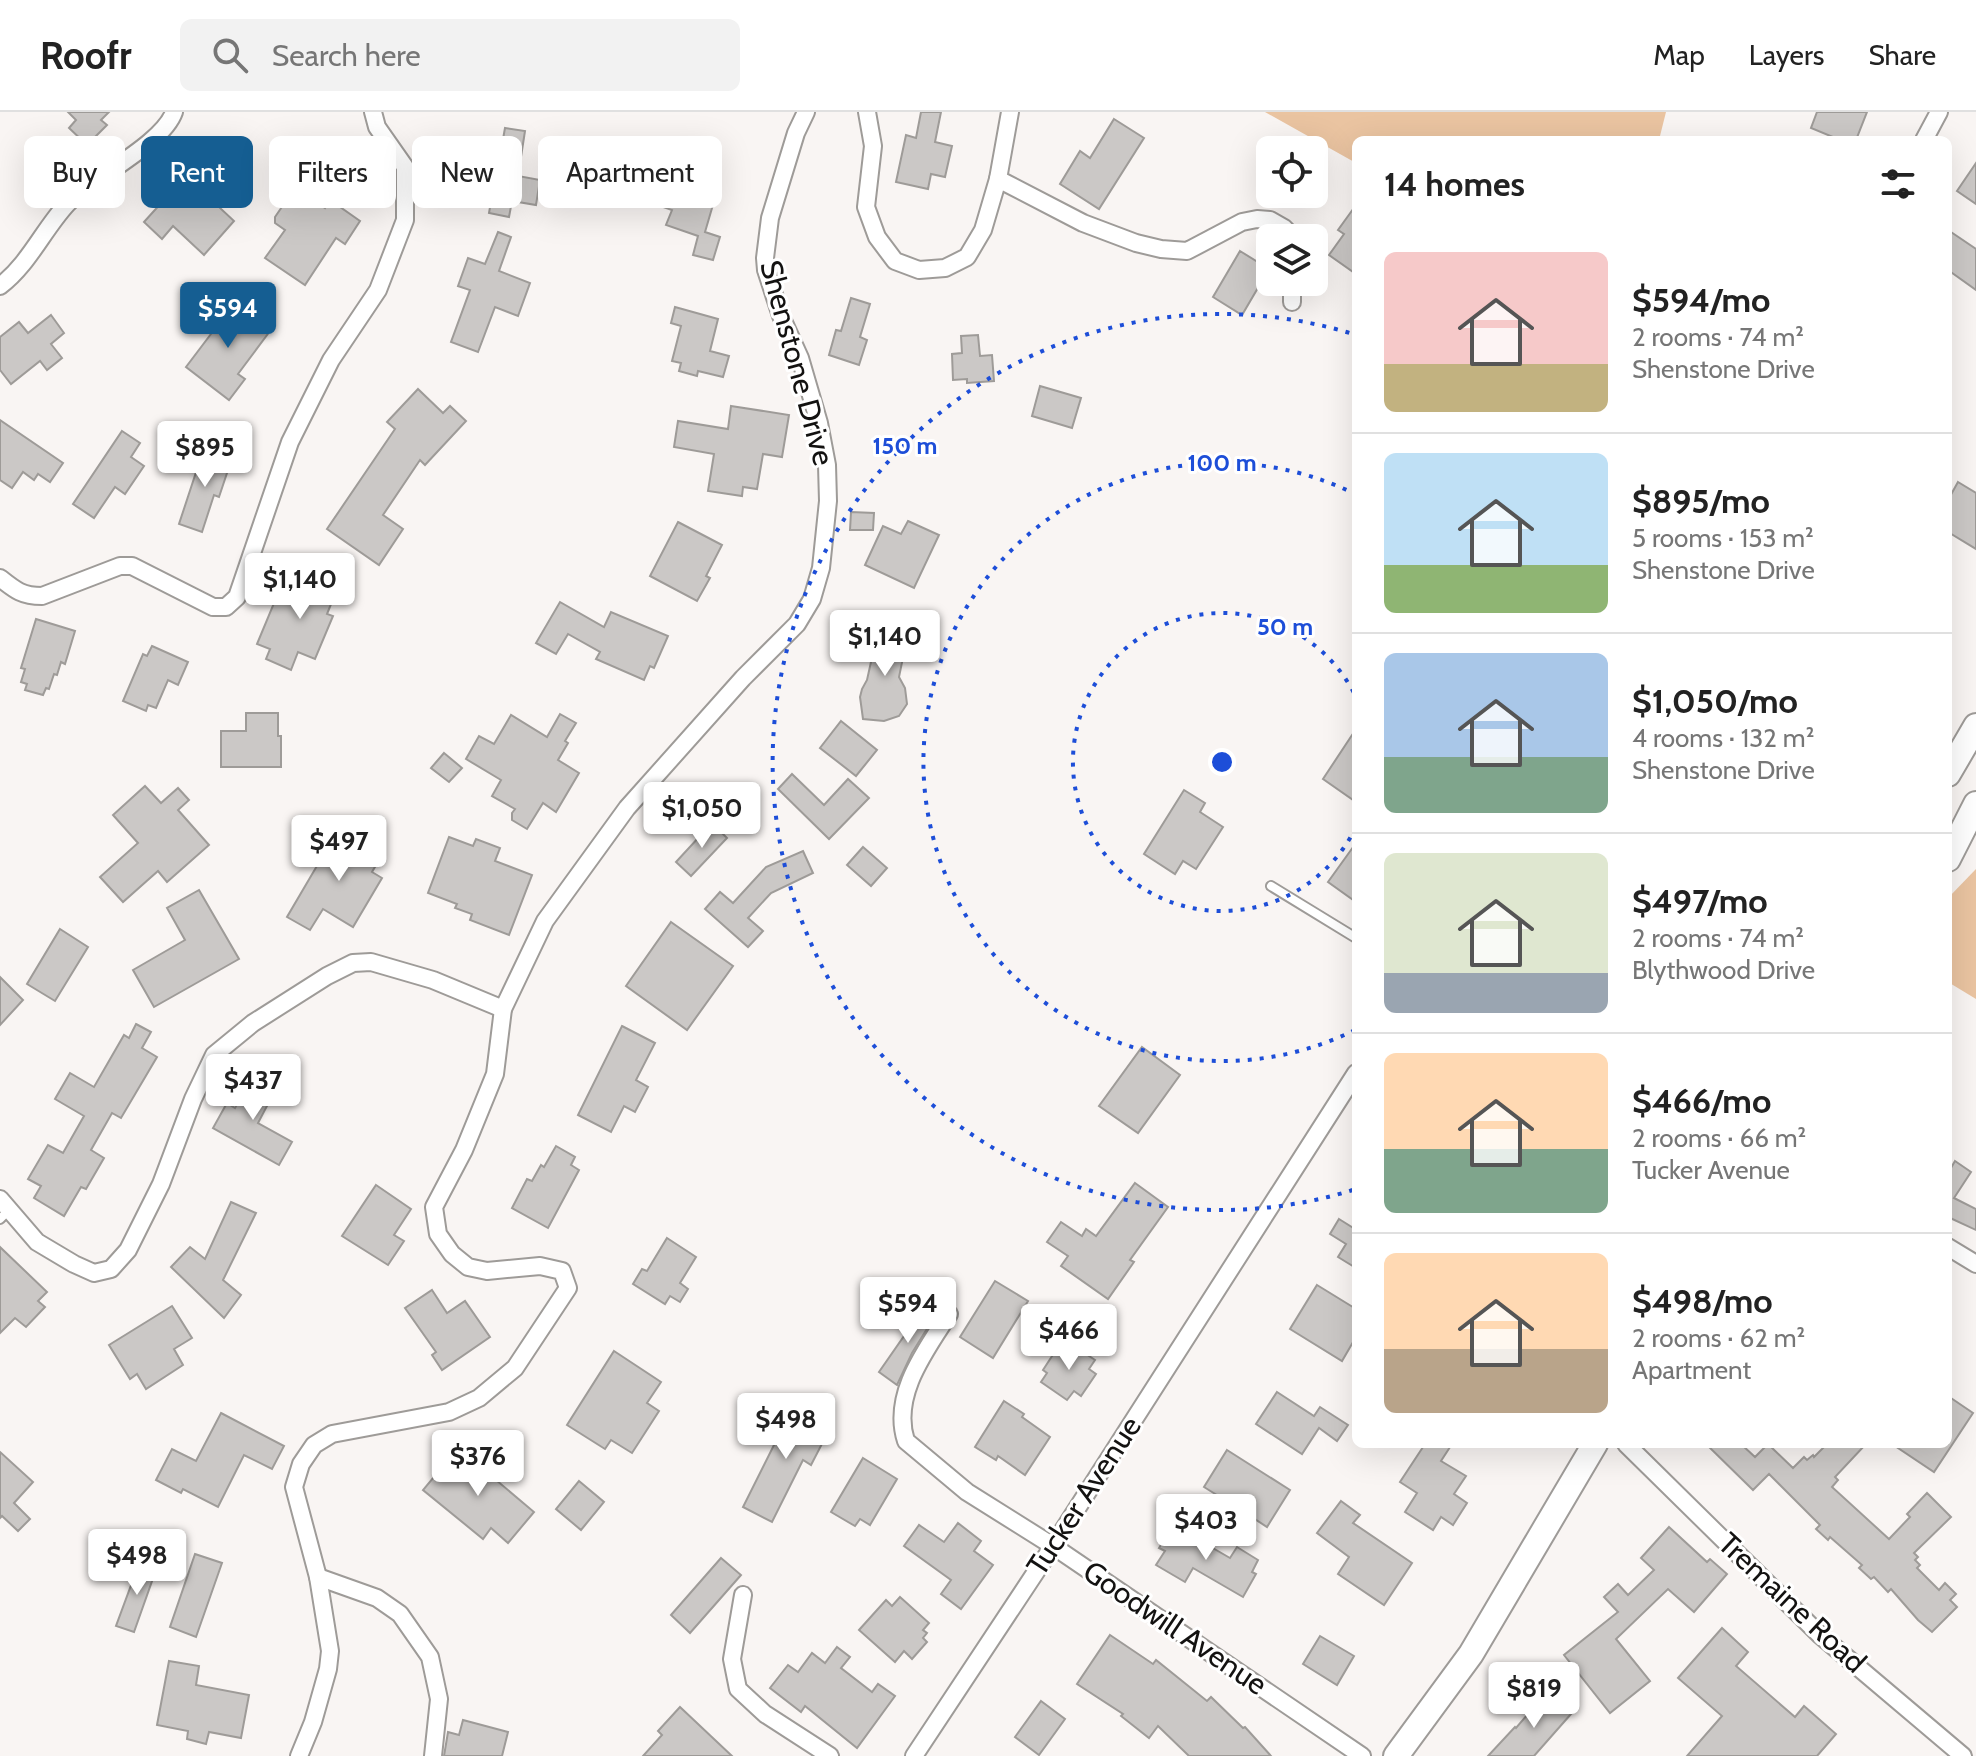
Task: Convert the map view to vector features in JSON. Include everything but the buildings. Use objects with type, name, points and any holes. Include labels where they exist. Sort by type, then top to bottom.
[{"type":"main road","points":[[1952,766],[1966,738]]},
{"type":"main road","points":[[1952,853],[1976,804]]},
{"type":"main road","points":[[1952,858],[1976,842]]},
{"type":"main road","points":[[1396,1756],[1471,1654],[1593,1448]]},
{"type":"street","points":[[0,286],[29,256],[67,204],[150,141],[170,122],[174,112]]},
{"type":"street","points":[[0,578],[29,596],[42,596],[120,566],[132,566],[213,607],[226,607],[237,597],[290,442],[331,360],[378,290],[405,220],[405,167],[377,127],[373,112]]},
{"type":"street","name":"Shenstone Drive","points":[[299,1756],[313,1722],[330,1651],[318,1577],[294,1487],[301,1464],[314,1445],[332,1434],[449,1412],[479,1398],[515,1368],[568,1288],[562,1271],[540,1266],[487,1271],[468,1267],[452,1254],[438,1234],[434,1207],[464,1150],[495,1074],[503,1009],[545,921],[627,808],[743,678],[797,624],[812,599],[821,568],[828,501],[827,465],[819,423],[800,358],[781,316],[765,258],[770,218],[796,133],[806,112]]},
{"type":"street","points":[[867,112],[873,146],[866,207],[877,237],[895,261],[919,270],[945,268],[967,257],[983,230],[998,179],[1010,112]]},
{"type":"street","points":[[1926,136],[1939,112]]},
{"type":"street","points":[[998,179],[1083,223],[1161,249],[1187,251],[1242,222],[1257,219],[1277,224]]},
{"type":"street","points":[[1292,296],[1292,302]]},
{"type":"street","points":[[3,1210],[37,1242],[74,1264],[94,1273],[111,1269],[128,1250],[161,1184],[193,1099],[214,1055],[253,1023],[353,963],[371,962],[433,980],[503,1009]]},
{"type":"street","name":"Tucker Avenue","points":[[914,1756],[1053,1546],[1352,1079]]},
{"type":"street","points":[[1952,1249],[1976,1264]]},
{"type":"street","name":"Goodwill Avenue","points":[[949,1314],[912,1375],[904,1407],[902,1430],[906,1441],[967,1492],[1053,1546],[1362,1756]]},
{"type":"street","name":"Tremaine Road","points":[[1630,1448],[1820,1635],[1963,1756]]},
{"type":"street","points":[[318,1577],[377,1598],[400,1614],[430,1657],[439,1699],[433,1756]]},
{"type":"street","points":[[743,1595],[732,1659],[738,1689],[765,1714],[830,1756]]},
{"type":"lane","points":[[1271,886],[1352,936]]},
{"type":"shaded area","points":[[1265,112],[1666,112],[1660,136],[1352,136],[1352,161],[1328,147],[1328,136],[1308,136]]},
{"type":"shaded area","points":[[1976,869],[1976,999],[1952,984],[1952,894]]}]
